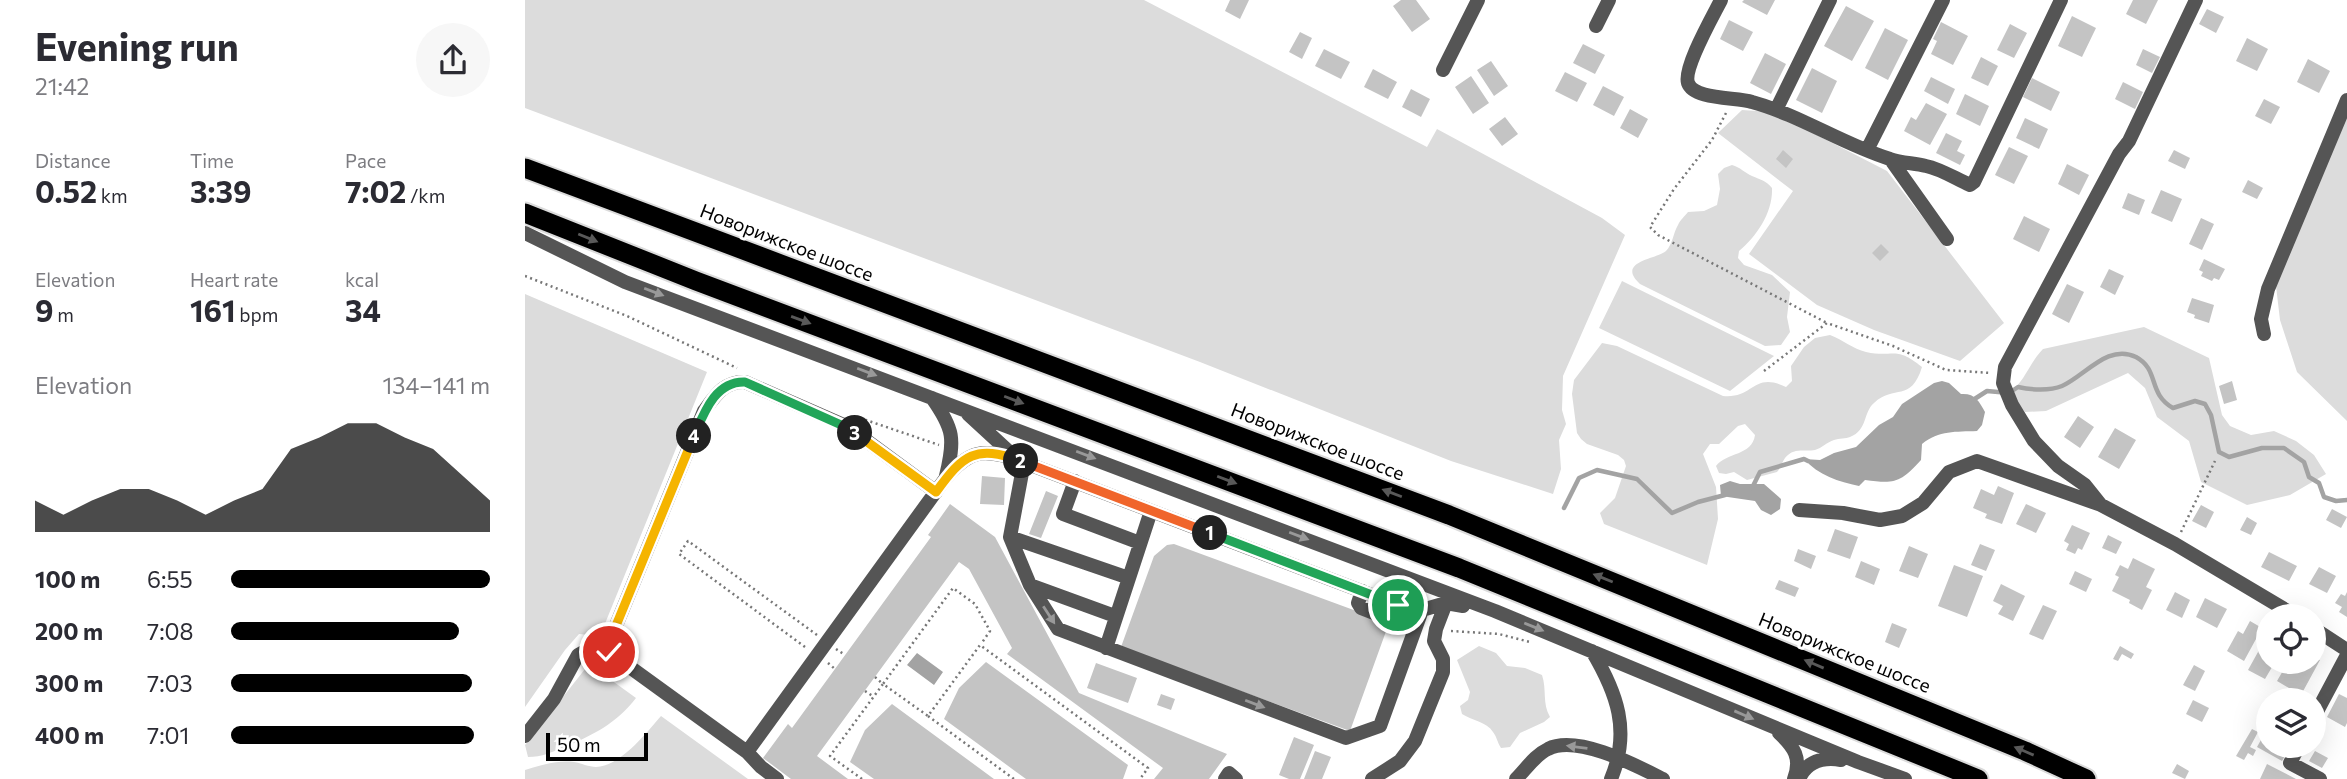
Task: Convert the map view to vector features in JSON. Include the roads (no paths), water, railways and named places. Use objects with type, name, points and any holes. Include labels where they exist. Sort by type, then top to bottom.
[{"type":"highway","name":"Новорижское шоссе","points":[[525,168],[1448,514],[2013,746],[2086,779]]},
{"type":"highway","points":[[525,213],[696,281],[1459,568],[1978,779]]},
{"type":"street","points":[[1443,70],[1478,0]]},
{"type":"street","points":[[1596,26],[1609,0]]},
{"type":"street","points":[[1721,0],[1691,62],[1687,77],[1688,85],[1693,91],[1714,97],[1735,97],[1776,110],[1891,160],[1929,166],[1970,185],[2061,0]]},
{"type":"street","points":[[1776,110],[1830,0]]},
{"type":"street","points":[[1867,149],[1943,0]]},
{"type":"street","points":[[2101,505],[2085,485],[2058,466],[2034,441],[2012,405],[2003,383],[2005,367],[2119,154],[2129,141],[2196,0]]},
{"type":"street","points":[[2264,334],[2261,319],[2268,289],[2347,100]]},
{"type":"street","points":[[1891,160],[1948,239]]},
{"type":"street","points":[[525,233],[625,282],[1495,611],[1905,779]]},
{"type":"street","points":[[606,650],[704,411],[715,396],[734,382],[745,382],[848,428],[936,492]]},
{"type":"street","points":[[931,396],[949,422],[952,450],[945,479]]},
{"type":"street","points":[[961,407],[1018,460],[1022,473],[1010,537],[1030,585],[1058,629],[1346,738],[1380,726],[1422,610]]},
{"type":"street","points":[[747,752],[945,479],[958,463],[980,453],[999,453],[1398,605],[1422,610],[1446,603],[1495,611]]},
{"type":"street","points":[[1799,510],[1843,513],[1880,520],[1902,516],[1923,503],[1949,472],[1977,461],[2101,505],[2175,544],[2276,604]]},
{"type":"street","points":[[1075,481],[1063,514],[1140,543]]},
{"type":"street","points":[[1106,648],[1151,511]]},
{"type":"street","points":[[1010,537],[1129,578]]},
{"type":"street","points":[[1030,585],[1115,617]]},
{"type":"street","points":[[1362,591],[1358,603],[1361,608],[1415,629]]},
{"type":"street","points":[[1372,779],[1400,761],[1415,741],[1443,672],[1443,659],[1434,641],[1446,603]]},
{"type":"street","points":[[2326,638],[2347,653],[2326,694]]},
{"type":"street","points":[[525,736],[554,699],[578,655],[594,646],[606,650],[747,752],[777,779]]},
{"type":"street","points":[[1591,651],[1613,689],[1618,713],[1620,742],[1611,779]]},
{"type":"street","points":[[1773,727],[1795,749],[1798,762],[1797,779]]},
{"type":"street","points":[[1516,779],[1537,756],[1558,745],[1585,748],[1618,757],[1663,779]]},
{"type":"street","points":[[1797,779],[1806,768],[1822,760],[1833,758],[1858,762]]},
{"type":"street","points":[[2293,758],[2290,763],[2320,779]]},
{"type":"street","points":[[1225,779],[1229,774],[1236,779]]},
{"type":"waterway","points":[[1973,400],[1987,391],[2009,393],[2018,387],[2040,390],[2057,388],[2106,357],[2126,354],[2143,362],[2160,396],[2173,408],[2195,401],[2205,404],[2211,415],[2219,452],[2229,457],[2262,448],[2284,448],[2304,462],[2309,477],[2319,483],[2324,497],[2336,501],[2347,500]]},
{"type":"waterway","points":[[1752,488],[1760,472],[1804,459],[1808,461]]},
{"type":"waterway","points":[[1564,508],[1579,478],[1597,470],[1637,479],[1672,513],[1725,495]]}]
